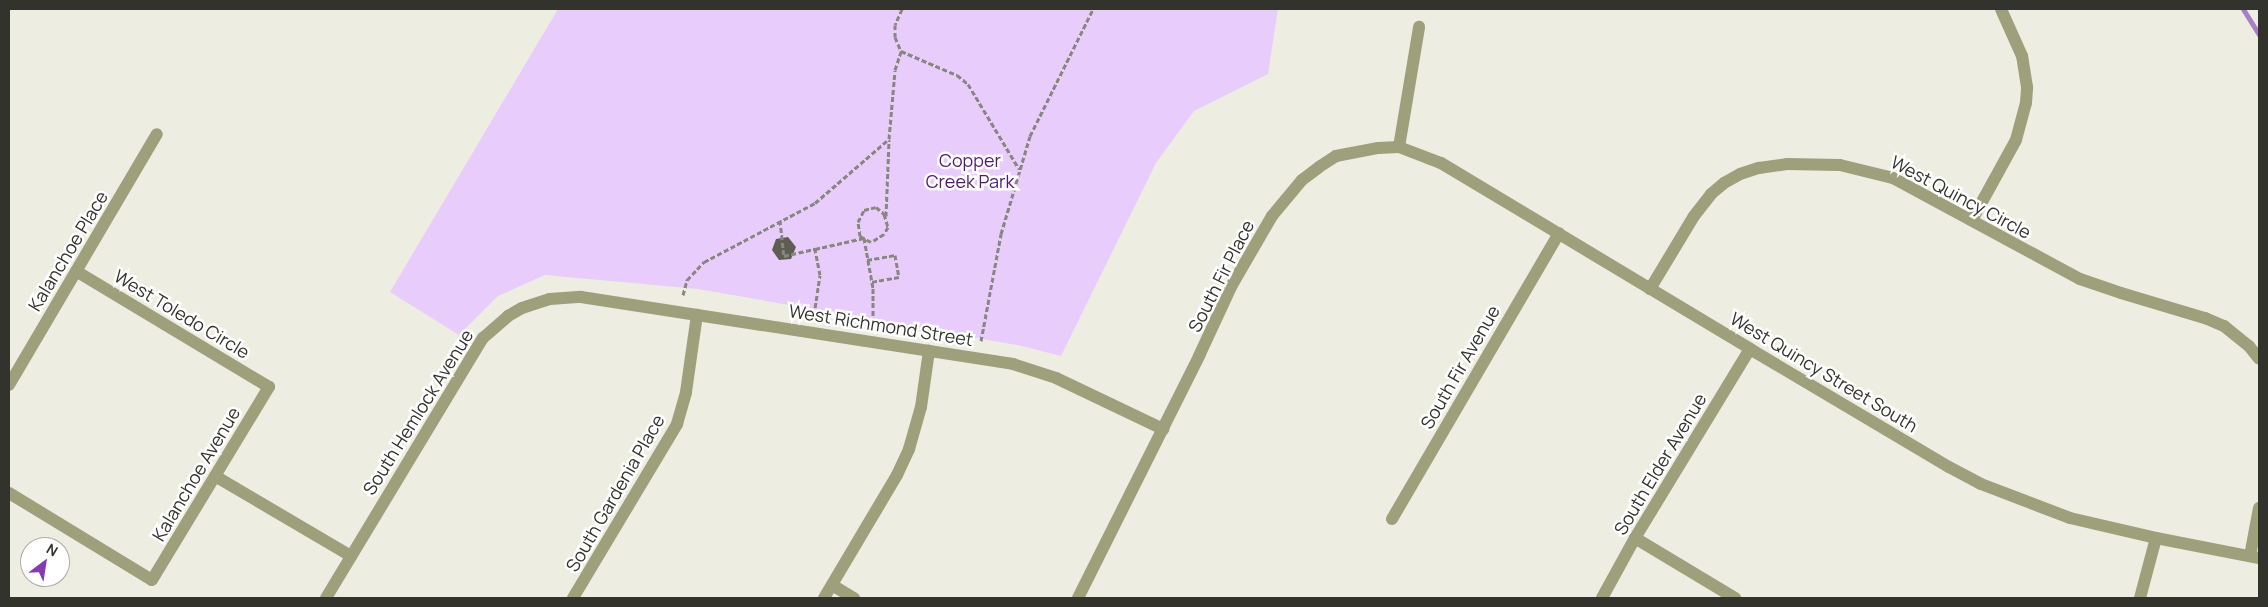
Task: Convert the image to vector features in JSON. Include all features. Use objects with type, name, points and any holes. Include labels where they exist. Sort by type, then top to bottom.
[{"type":"street","points":[[1972,220],[2016,140],[2026,103],[2027,87],[2022,56],[2001,9]]},
{"type":"street","points":[[1399,148],[1419,26]]},
{"type":"street","name":"Kalanchoe Place","points":[[9,385],[157,134]]},
{"type":"street","name":"South Fir Place","points":[[1083,596],[1252,247],[1287,197],[1302,180],[1336,156],[1378,148],[1399,148]]},
{"type":"street","name":"West Quincy Street South","points":[[1399,148],[1441,164],[1750,349],[1981,484],[2070,518],[2156,538],[2255,557]]},
{"type":"street","name":"West Quincy Circle","points":[[1650,289],[1694,216],[1711,194],[1740,174],[1759,168],[1787,164],[1840,165],[1874,172],[1914,188],[2080,279],[2121,294],[2205,318],[2224,326],[2249,346],[2259,360]]},
{"type":"street","name":"South Fir Avenue","points":[[1392,519],[1559,233]]},
{"type":"street","name":"West Toledo Circle","points":[[76,271],[268,387]]},
{"type":"street","name":"West Richmond Street","points":[[581,297],[929,351],[1035,370],[1163,429]]},
{"type":"street","name":"South Hemlock Avenue","points":[[326,598],[483,338],[496,325],[522,308],[550,299],[581,297]]},
{"type":"street","name":"South Gardenia Place","points":[[574,598],[677,424],[686,392],[697,315]]},
{"type":"street","name":"South Elder Avenue","points":[[1602,598],[1635,538],[1750,349]]},
{"type":"street","points":[[824,598],[897,475],[909,449],[921,407],[929,351]]},
{"type":"street","name":"Kalanchoe Avenue","points":[[9,493],[152,580],[268,387]]},
{"type":"street","points":[[215,476],[351,556]]},
{"type":"street","points":[[2255,557],[2259,508]]},
{"type":"street","points":[[1635,538],[1735,598]]},
{"type":"street","points":[[2140,598],[2156,538]]},
{"type":"street","points":[[832,585],[854,598]]},
{"type":"path","points":[[886,217],[876,208],[864,210],[858,222],[860,236],[871,242],[884,234],[888,227],[886,217],[895,70],[901,51],[895,37],[895,25],[902,9]]},
{"type":"path","points":[[981,342],[1001,234],[1030,136],[1093,9]]},
{"type":"path","points":[[901,51],[957,75],[968,84],[1020,170]]},
{"type":"path","points":[[683,295],[687,280],[704,262],[815,203],[890,139]]},
{"type":"path","points":[[780,220],[784,256],[864,238]]},
{"type":"path","points":[[864,238],[871,282],[873,325]]},
{"type":"path","points":[[814,315],[820,275],[815,249]]},
{"type":"path","points":[[867,260],[895,255],[899,277],[871,282]]},
{"type":"green space","name":"Copper Creek Park","points":[[558,9],[1278,9],[1268,74],[1194,111],[1156,163],[1061,356],[1022,346],[698,289],[545,275],[498,296],[459,335],[390,292]]},
{"type":"building","points":[[788,237],[796,247],[791,259],[779,260],[772,250],[776,239]]},
{"type":"waterway","points":[[2243,9],[2259,35]]}]
